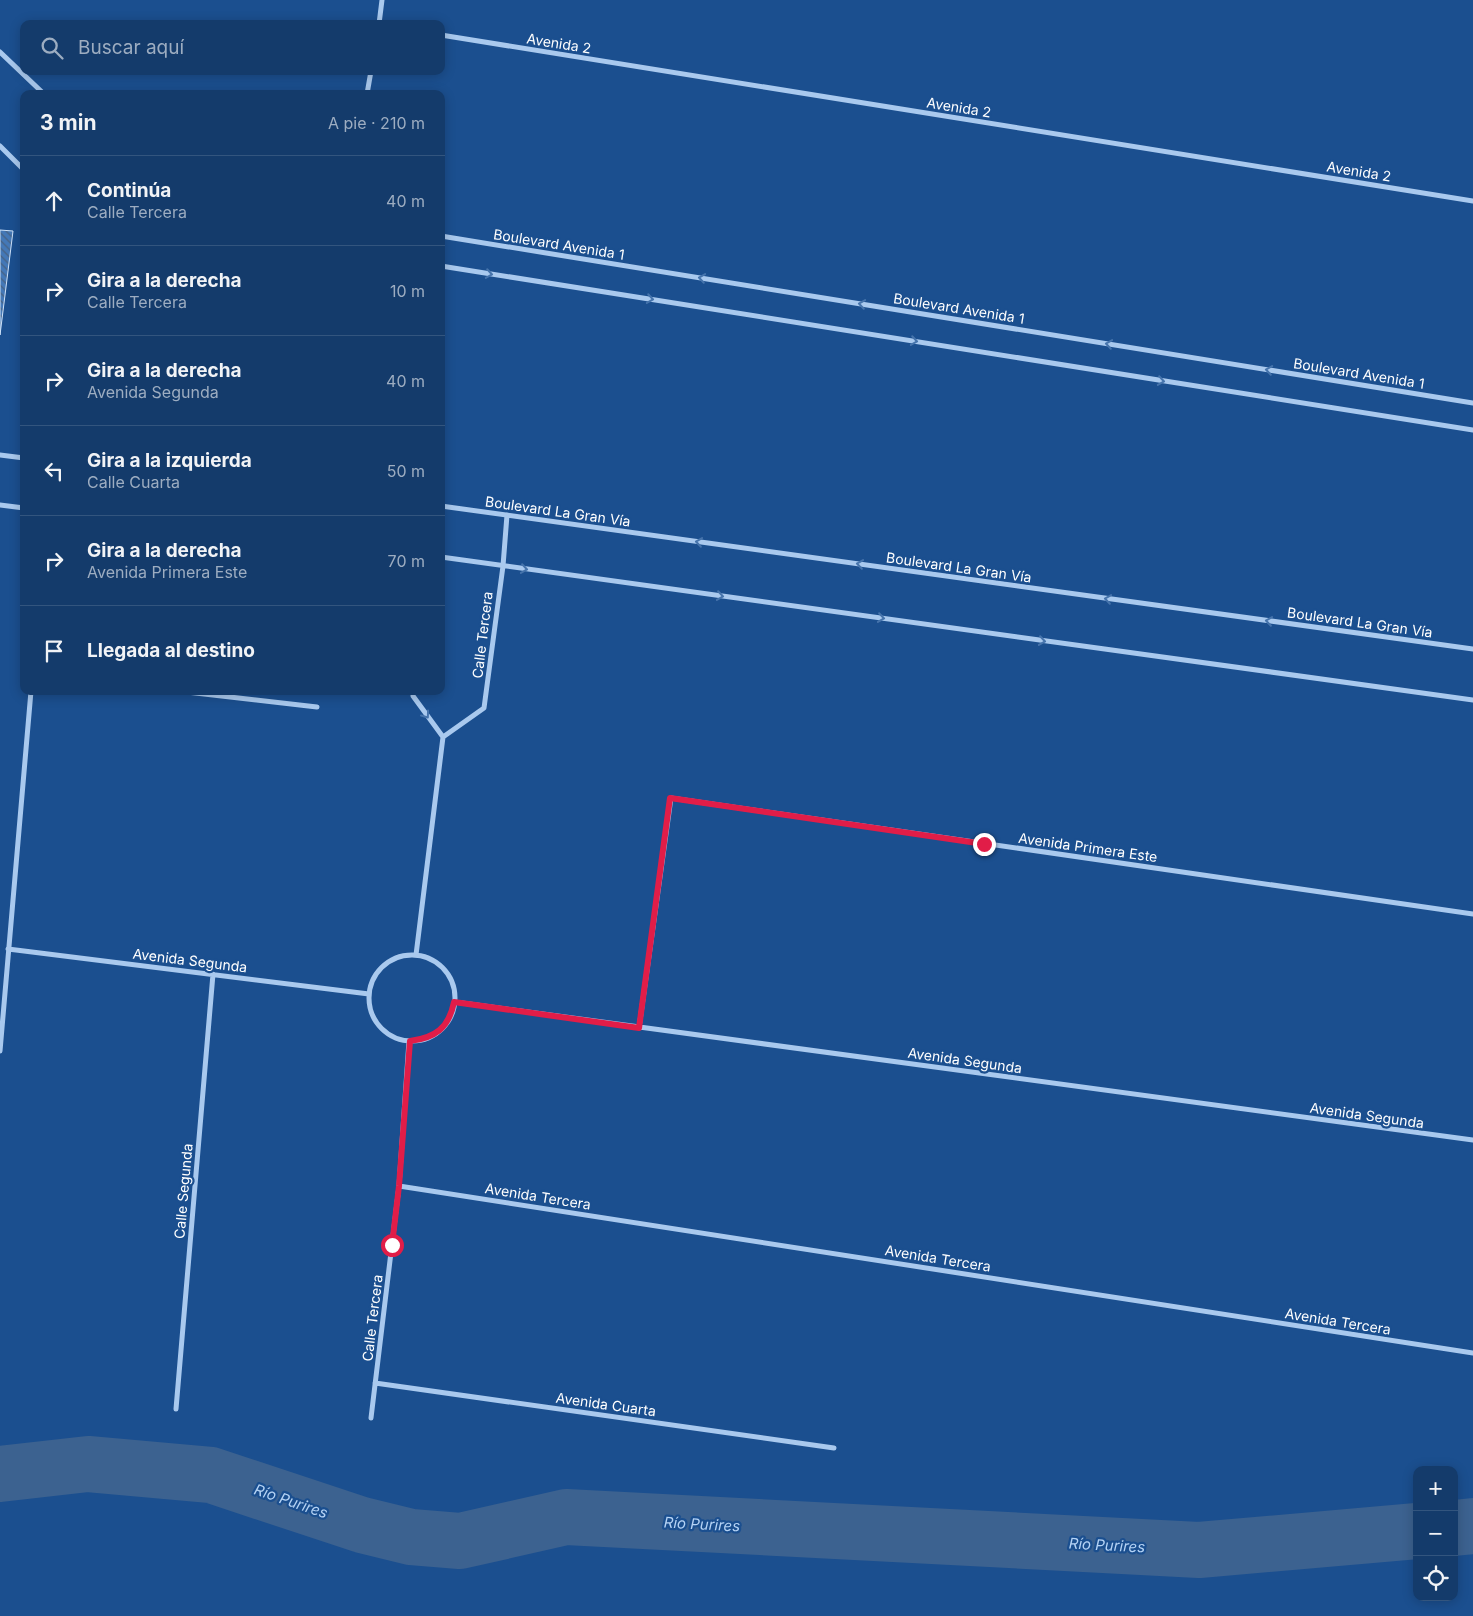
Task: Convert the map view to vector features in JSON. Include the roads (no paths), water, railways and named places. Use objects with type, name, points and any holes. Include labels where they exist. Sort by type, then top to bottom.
[{"type":"street","points":[[379,20],[382,0]]},
{"type":"street","name":"Avenida 2","points":[[445,36],[1473,200]]},
{"type":"street","points":[[0,52],[20,71]]},
{"type":"street","points":[[24,75],[40,90]]},
{"type":"street","points":[[368,90],[370,75]]},
{"type":"street","points":[[0,146],[20,166]]},
{"type":"street","name":"Boulevard Avenida 1","points":[[445,237],[1473,403]]},
{"type":"street","points":[[445,267],[1473,430]]},
{"type":"street","points":[[0,455],[20,458]]},
{"type":"street","points":[[0,505],[20,508]]},
{"type":"street","name":"Boulevard La Gran Vía","points":[[445,507],[1473,649]]},
{"type":"street","name":"Calle Tercera","points":[[443,737],[484,708],[503,566],[507,515]]},
{"type":"street","points":[[445,558],[1473,700]]},
{"type":"street","points":[[0,1051],[31,695]]},
{"type":"street","points":[[213,695],[317,707]]},
{"type":"street","points":[[412,695],[443,737],[416,955]]},
{"type":"street","name":"Avenida Primera Este","points":[[639,1028],[670,798],[1473,914]]},
{"type":"street","name":"Avenida Segunda","points":[[8,949],[368,994]]},
{"type":"street","points":[[416,955],[429,959],[440,966],[449,976],[454,989],[454,1002],[452,1015],[435,1034],[423,1040],[410,1041],[396,1038],[384,1031],[375,1021],[370,1008],[368,994],[372,981],[379,970],[402,956],[416,955]]},
{"type":"street","name":"Calle Segunda","points":[[176,1408],[213,974]]},
{"type":"street","name":"Avenida Segunda","points":[[454,1002],[1473,1140]]},
{"type":"street","name":"Calle Tercera","points":[[371,1418],[399,1186],[410,1041]]},
{"type":"street","name":"Avenida Tercera","points":[[399,1186],[1473,1353]]},
{"type":"street","name":"Avenida Cuarta","points":[[375,1383],[834,1448]]},
{"type":"waterway","name":"Río Purires","points":[[0,1474],[88,1464],[211,1475],[362,1525],[411,1537],[460,1541],[566,1517],[1199,1550],[1413,1531]]},
{"type":"waterway","name":"Río Purires","points":[[1458,1528],[1473,1526]]}]
